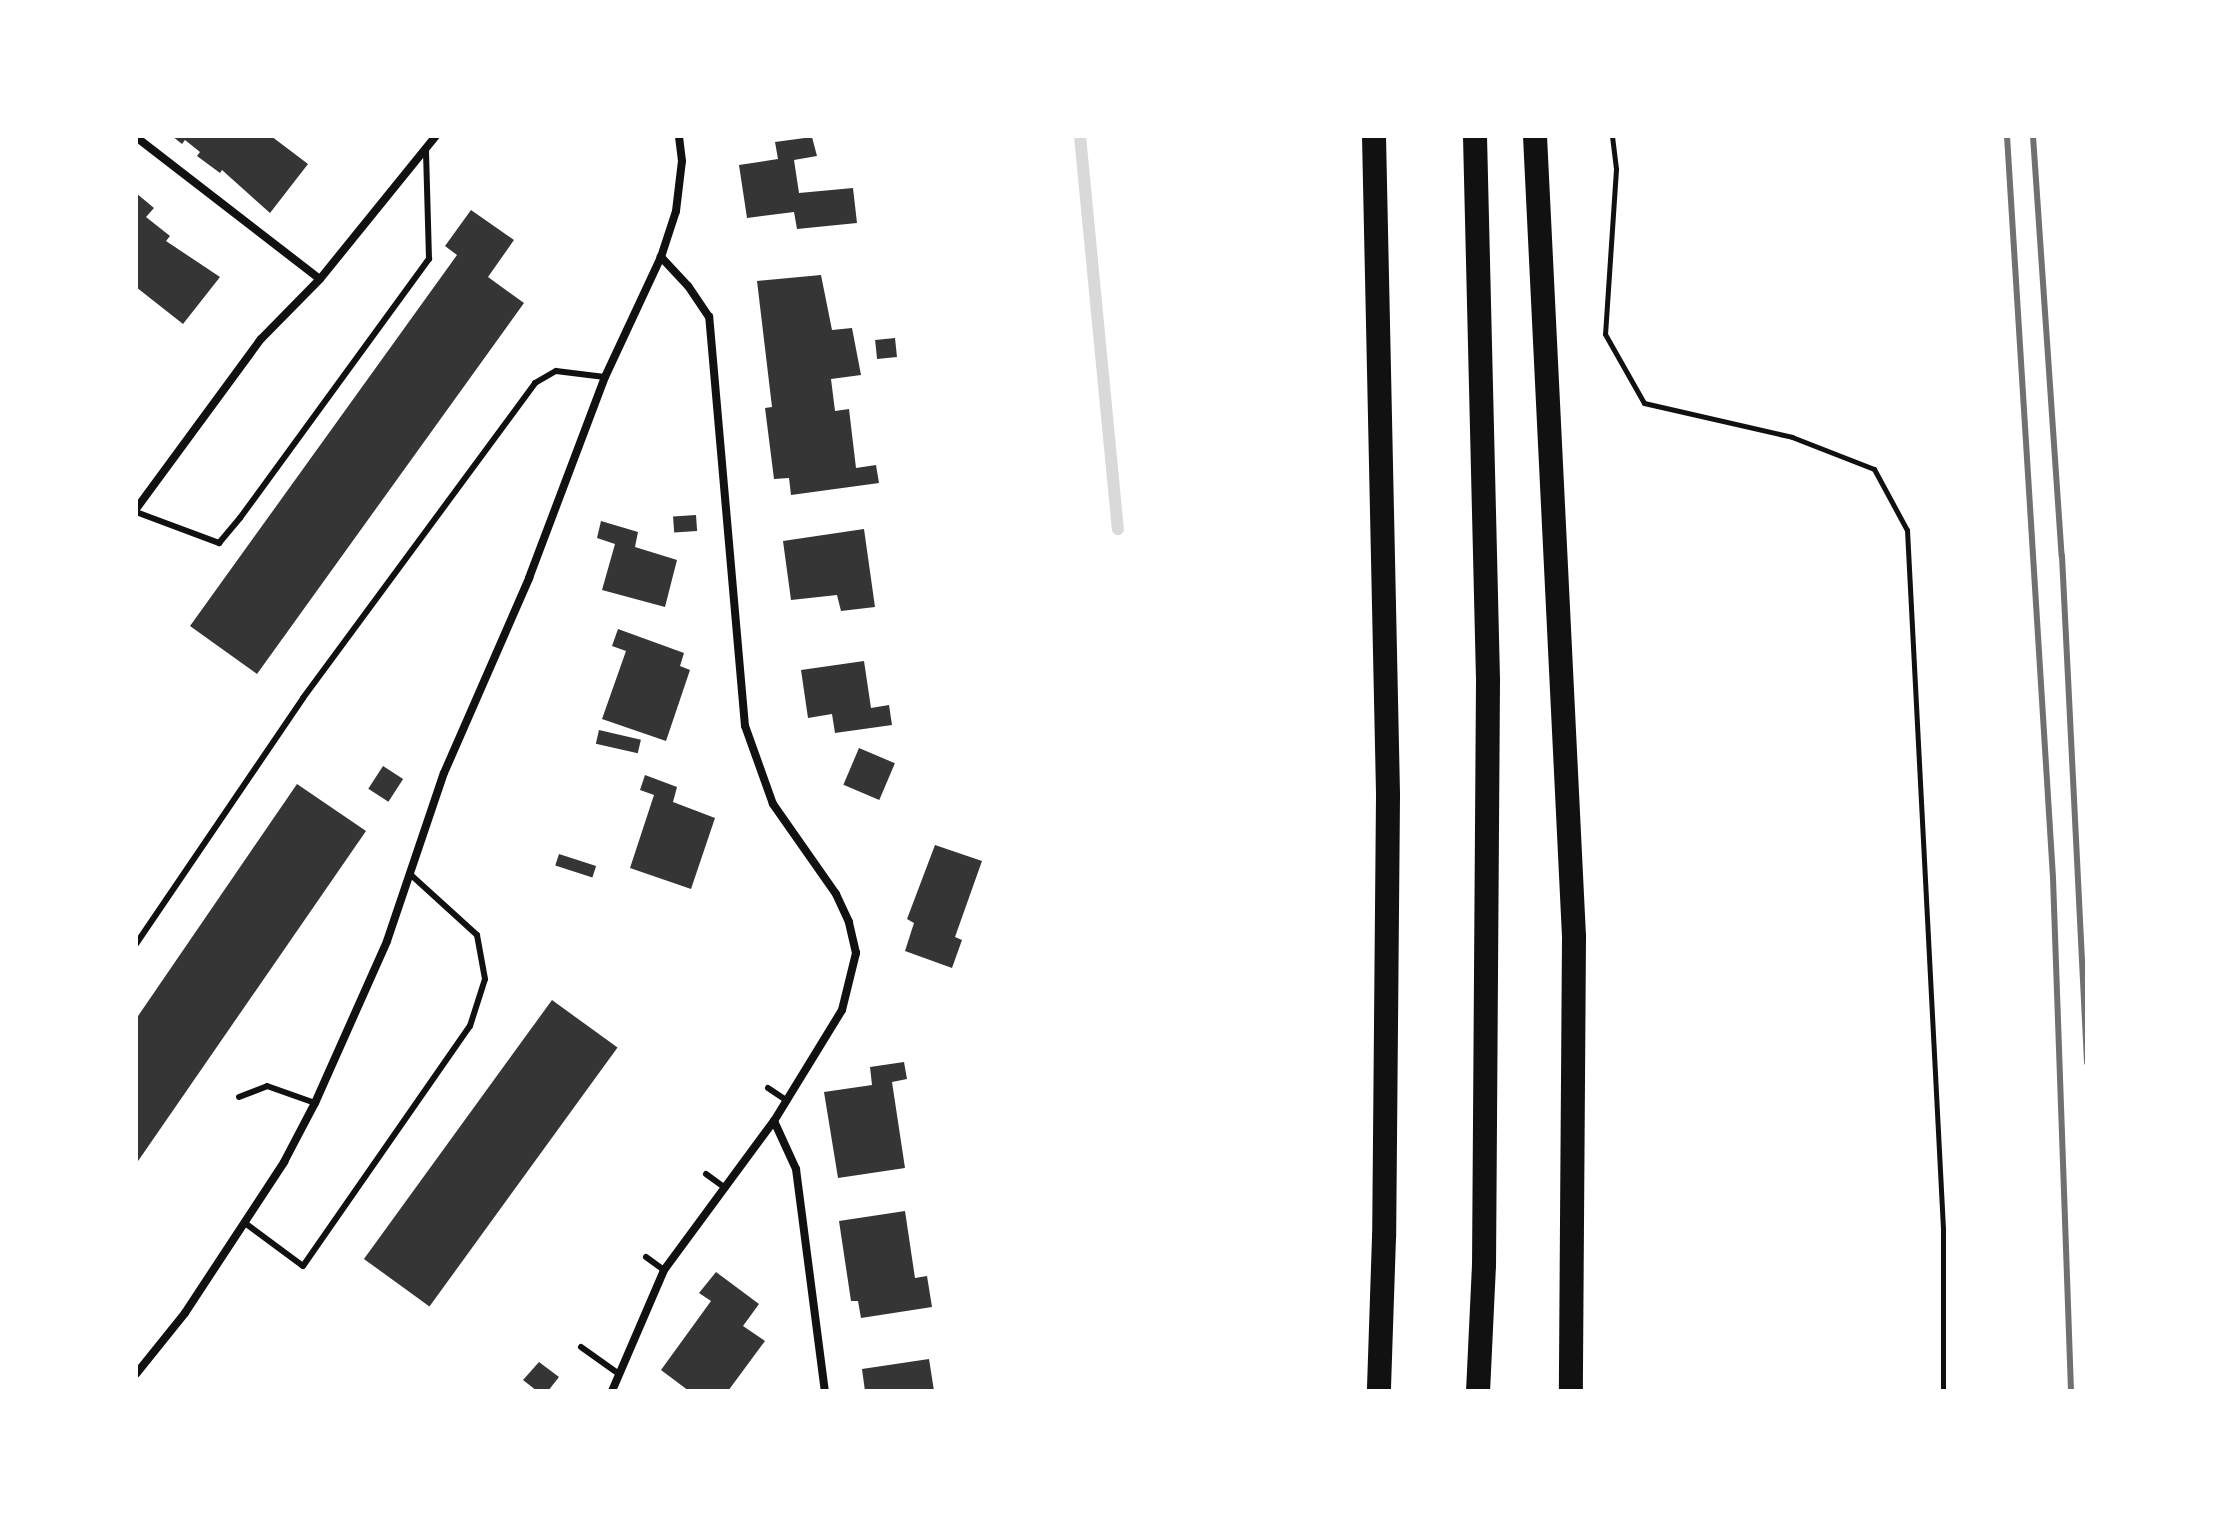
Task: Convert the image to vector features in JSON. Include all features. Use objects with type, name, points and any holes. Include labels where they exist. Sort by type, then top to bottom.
[{"type":"highway","points":[[1374,136],[1388,796],[1384,1237],[1379,1391]]},
{"type":"highway","points":[[1475,136],[1488,681],[1484,1265],[1478,1391]]},
{"type":"highway","points":[[1535,136],[1574,937],[1571,1391]]},
{"type":"street","points":[[136,511],[261,339],[320,279],[436,136]]},
{"type":"street","points":[[136,1374],[185,1313],[284,1162],[315,1103],[387,941],[444,773],[529,578],[605,377],[661,257],[676,211],[682,161],[679,136]]},
{"type":"street","points":[[136,137],[320,279]]},
{"type":"street","points":[[612,1391],[664,1270],[774,1121],[842,1010],[856,953],[849,922],[836,894],[773,804],[745,726],[709,317],[688,286],[661,257]]},
{"type":"street","points":[[774,1121],[796,1169],[825,1391]]},
{"type":"lane","points":[[136,511],[219,543],[240,518],[429,259],[426,149]]},
{"type":"lane","points":[[136,944],[303,698],[535,383],[556,371],[605,377]]},
{"type":"lane","points":[[245,1223],[303,1266],[470,1026],[485,979],[477,935],[411,875]]},
{"type":"lane","points":[[239,1097],[267,1086],[315,1103]]},
{"type":"lane","points":[[768,1088],[787,1101]]},
{"type":"lane","points":[[706,1174],[725,1188]]},
{"type":"lane","points":[[646,1257],[664,1270]]},
{"type":"lane","points":[[581,1347],[619,1374]]},
{"type":"path","points":[[1612,136],[1616,169],[1605,334],[1644,403],[1792,437],[1874,469],[1907,530],[1943,1228],[1943,1391]]},
{"type":"building","points":[[172,136],[271,136],[308,164],[270,213],[222,170],[220,173],[197,156],[200,152],[185,140],[182,144]]},
{"type":"building","points":[[812,137],[817,156],[794,160],[799,193],[853,188],[857,223],[797,229],[794,212],[747,218],[739,165],[778,159],[775,142]]},
{"type":"building","points":[[136,193],[154,208],[146,217],[170,236],[166,241],[220,277],[183,324],[136,287]]},
{"type":"building","points":[[471,210],[514,240],[488,277],[524,303],[257,674],[190,626],[457,255],[445,246]]},
{"type":"building","points":[[821,275],[832,330],[852,328],[861,375],[831,379],[835,411],[849,409],[856,468],[876,465],[879,483],[791,495],[789,478],[774,479],[765,408],[772,407],[757,281]]},
{"type":"building","points":[[895,338],[897,357],[877,359],[875,340]]},
{"type":"building","points":[[696,515],[697,531],[674,533],[673,517]]},
{"type":"building","points":[[601,521],[638,532],[635,547],[677,560],[665,607],[602,590],[615,544],[597,538]]},
{"type":"building","points":[[864,529],[875,607],[841,611],[837,595],[791,600],[783,541]]},
{"type":"building","points":[[618,629],[684,653],[680,666],[690,670],[666,741],[602,719],[626,651],[612,646]]},
{"type":"building","points":[[864,661],[871,708],[889,705],[892,725],[835,733],[832,714],[808,718],[801,670]]},
{"type":"building","points":[[599,730],[641,740],[638,753],[596,744]]},
{"type":"building","points":[[859,748],[895,763],[879,800],[843,785]]},
{"type":"building","points":[[383,766],[403,779],[388,802],[368,789]]},
{"type":"building","points":[[645,775],[677,787],[673,802],[715,818],[691,889],[630,868],[654,795],[640,790]]},
{"type":"building","points":[[297,784],[366,831],[136,1164],[136,1019]]},
{"type":"building","points":[[935,845],[982,861],[955,937],[962,940],[952,968],[905,951],[914,923],[907,919]]},
{"type":"building","points":[[559,854],[596,866],[592,877],[555,865]]},
{"type":"building","points":[[552,1000],[618,1048],[429,1306],[364,1259]]},
{"type":"building","points":[[904,1062],[907,1079],[892,1082],[905,1168],[838,1178],[824,1092],[872,1085],[870,1067]]},
{"type":"building","points":[[905,1211],[915,1278],[927,1276],[932,1307],[861,1318],[858,1301],[851,1301],[839,1221]]},
{"type":"building","points":[[716,1272],[759,1304],[743,1326],[765,1341],[728,1391],[689,1391],[661,1370],[711,1301],[699,1293]]},
{"type":"building","points":[[929,1359],[934,1391],[865,1391],[862,1369]]},
{"type":"building","points":[[539,1362],[559,1377],[548,1391],[537,1391],[523,1380]]},
{"type":"waterway","points":[[1080,136],[1118,529]]},
{"type":"railway","points":[[2007,136],[2053,878],[2071,1391]]},
{"type":"railway","points":[[2033,136],[2062,556],[2087,1062]]}]
